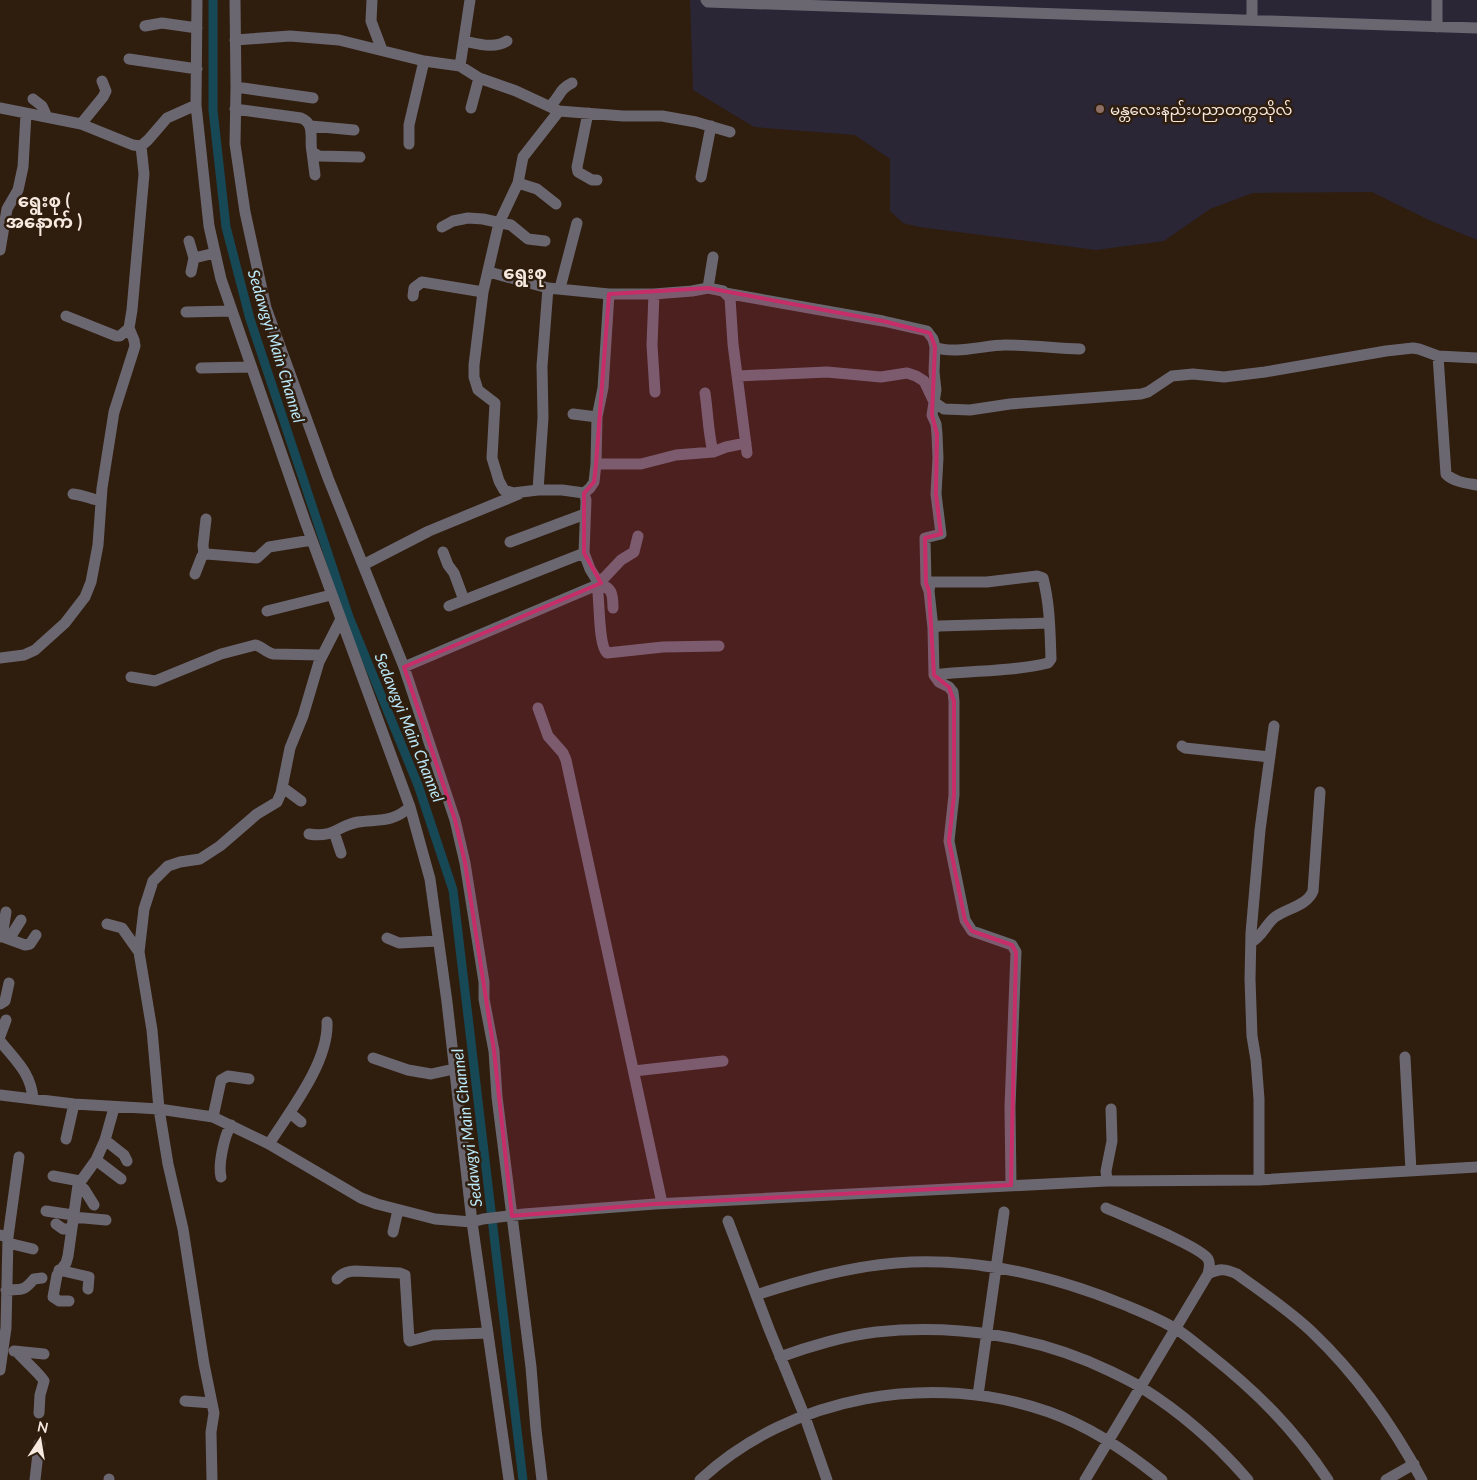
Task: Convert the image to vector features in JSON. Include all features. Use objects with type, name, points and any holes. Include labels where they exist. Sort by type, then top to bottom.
[{"type":"street","points":[[197,0],[196,105],[209,226],[221,279],[250,367],[331,595],[410,807],[430,879],[454,1069],[477,1221],[488,1333],[509,1480]]},
{"type":"street","points":[[235,0],[236,87],[234,144],[247,221],[266,308],[324,470],[404,667],[455,820],[465,863],[484,982],[484,999],[494,1051],[509,1216],[531,1367],[542,1480]]},
{"type":"street","points":[[372,0],[371,21],[382,50]]},
{"type":"street","points":[[460,66],[470,0]]},
{"type":"street","points":[[706,0],[708,2],[968,6],[1252,20],[1477,28]]},
{"type":"street","points":[[1252,0],[1252,20]]},
{"type":"street","points":[[1437,0],[1437,27]]},
{"type":"street","points":[[145,26],[162,23],[197,28]]},
{"type":"street","points":[[235,40],[290,36],[340,40],[424,61],[460,66],[479,78],[554,108],[588,113],[662,116],[730,132]]},
{"type":"street","points":[[464,41],[487,46],[502,45],[507,41]]},
{"type":"street","points":[[129,59],[196,69]]},
{"type":"street","points":[[409,144],[409,125],[424,61]]},
{"type":"street","points":[[470,108],[479,78]]},
{"type":"street","points":[[81,124],[103,97],[106,90],[102,80]]},
{"type":"street","points":[[521,493],[504,490],[499,482],[492,458],[495,403],[478,390],[474,377],[483,292],[489,272],[498,223],[518,184],[523,157],[554,108],[556,100],[564,87],[572,83]]},
{"type":"street","points":[[236,87],[313,98]]},
{"type":"street","points":[[32,99],[42,106],[47,117]]},
{"type":"street","points":[[141,146],[167,118],[196,105]]},
{"type":"street","points":[[0,108],[81,124],[126,143],[141,146]]},
{"type":"street","points":[[235,109],[307,120],[311,126],[314,175]]},
{"type":"street","points":[[588,113],[577,167],[578,172],[597,180]]},
{"type":"street","points":[[0,250],[7,209],[6,201],[18,190],[22,167],[26,114]]},
{"type":"street","points":[[311,126],[354,130]]},
{"type":"street","points":[[701,177],[711,126]]},
{"type":"street","points":[[0,658],[24,655],[35,650],[65,623],[82,604],[90,586],[100,528],[101,501],[114,412],[135,346],[129,328],[144,174],[141,146]]},
{"type":"street","points":[[312,152],[319,156],[360,157]]},
{"type":"street","points":[[518,184],[537,189],[556,204]]},
{"type":"street","points":[[442,227],[452,221],[468,218],[483,219],[511,225],[528,239],[545,241]]},
{"type":"street","points":[[560,288],[578,222]]},
{"type":"street","points":[[189,240],[194,258],[192,272]]},
{"type":"street","points":[[194,258],[215,252]]},
{"type":"street","points":[[708,288],[713,257]]},
{"type":"street","points":[[489,272],[548,288],[609,294],[654,294],[708,288],[725,293],[883,321],[927,331],[933,339],[935,347],[932,415],[936,424],[938,458],[936,494],[941,534],[925,538],[926,583],[930,590]]},
{"type":"street","points":[[413,296],[414,288],[422,282],[483,292]]},
{"type":"street","points":[[538,490],[543,418],[542,366],[548,288]]},
{"type":"street","points":[[596,464],[641,464],[676,455],[713,452],[726,447],[747,448],[733,344],[730,298],[725,293]]},
{"type":"street","points":[[363,565],[429,531],[521,493],[538,490],[562,490],[584,493],[590,488],[594,482],[597,417],[604,388],[609,294]]},
{"type":"street","points":[[654,294],[652,345],[655,392]]},
{"type":"street","points":[[186,312],[232,311]]},
{"type":"street","points":[[66,316],[116,336],[120,336],[129,328]]},
{"type":"street","points":[[935,347],[958,350],[1004,345],[1080,349]]},
{"type":"street","points":[[738,376],[828,372],[881,377],[907,373],[924,381],[934,402],[944,409],[970,410],[1010,404],[1148,392],[1172,376],[1193,374],[1224,377],[1413,348],[1438,356],[1477,358]]},
{"type":"street","points":[[1438,356],[1446,474],[1450,478],[1461,482],[1477,484]]},
{"type":"street","points":[[201,368],[250,367]]},
{"type":"street","points":[[705,393],[708,412],[708,434],[713,452]]},
{"type":"street","points":[[574,414],[597,417]]},
{"type":"street","points":[[584,493],[586,500],[584,553],[598,583],[603,647],[607,653],[663,647],[720,646]]},
{"type":"street","points":[[73,494],[101,501]]},
{"type":"street","points":[[510,542],[584,514]]},
{"type":"street","points":[[195,574],[198,564],[204,555],[203,545],[206,519]]},
{"type":"street","points":[[404,667],[598,583],[621,560],[634,552],[638,536]]},
{"type":"street","points":[[204,555],[257,558],[269,547],[312,540]]},
{"type":"street","points":[[443,552],[448,565],[454,573],[464,600]]},
{"type":"street","points":[[449,606],[584,553]]},
{"type":"street","points":[[934,675],[1036,666],[1048,663],[1051,659],[1048,597],[1043,578],[987,582],[932,582],[929,586],[933,628],[934,675],[939,682],[947,685],[951,690],[954,701],[954,795],[949,842],[965,920],[972,930],[1012,945],[1016,952],[1010,1108],[1010,1186]]},
{"type":"street","points":[[598,583],[605,585],[610,590],[613,608]]},
{"type":"street","points":[[267,611],[331,595]]},
{"type":"street","points":[[212,1480],[211,1432],[214,1413],[204,1364],[183,1229],[168,1164],[159,1110],[152,1030],[139,952],[144,909],[153,881],[168,866],[200,859],[211,853],[257,814],[270,808],[277,802],[290,748],[303,716],[321,655],[341,620]]},
{"type":"street","points":[[933,628],[939,626],[1049,623]]},
{"type":"street","points":[[131,677],[155,681],[221,654],[255,645],[273,654],[321,655]]},
{"type":"street","points":[[538,708],[548,736],[566,760],[662,1204]]},
{"type":"street","points":[[1258,1180],[1259,1098],[1252,1036],[1251,942],[1260,830],[1274,726]]},
{"type":"street","points":[[1182,746],[1185,748],[1270,757]]},
{"type":"street","points":[[282,787],[301,801]]},
{"type":"street","points":[[1251,942],[1276,916],[1306,901],[1311,896],[1313,891],[1320,792]]},
{"type":"street","points":[[309,834],[334,832],[358,822],[385,820],[402,814],[410,807]]},
{"type":"street","points":[[334,832],[341,853]]},
{"type":"street","points":[[4,938],[6,912]]},
{"type":"street","points":[[4,938],[21,920]]},
{"type":"street","points":[[107,924],[122,928],[139,952]]},
{"type":"street","points":[[4,938],[25,945],[30,944],[36,935]]},
{"type":"street","points":[[387,938],[399,943],[438,941]]},
{"type":"street","points":[[0,1004],[5,1001],[9,983]]},
{"type":"street","points":[[0,1036],[6,1020]]},
{"type":"street","points":[[269,1144],[290,1113],[316,1067],[327,1032],[327,1022]]},
{"type":"street","points":[[0,1041],[27,1074],[41,1112]]},
{"type":"street","points":[[0,1052],[12,1056]]},
{"type":"street","points":[[1405,1057],[1411,1171]]},
{"type":"street","points":[[372,1058],[408,1070],[431,1074],[454,1069]]},
{"type":"street","points":[[634,1071],[723,1061]]},
{"type":"street","points":[[213,1117],[221,1080],[228,1076],[249,1079]]},
{"type":"street","points":[[0,1096],[114,1108],[159,1110],[213,1117],[269,1144],[361,1198],[435,1219],[477,1221],[509,1216],[662,1204],[1107,1181],[1258,1180],[1477,1167]]},
{"type":"street","points":[[66,1139],[74,1104]]},
{"type":"street","points":[[69,1301],[59,1302],[54,1298],[56,1275],[66,1264],[68,1256],[79,1183],[96,1160],[105,1140],[114,1108]]},
{"type":"street","points":[[1107,1181],[1106,1172],[1112,1141],[1111,1109]]},
{"type":"street","points":[[290,1113],[301,1122]]},
{"type":"street","points":[[220,1177],[219,1170],[227,1131],[231,1125]]},
{"type":"street","points":[[105,1140],[117,1148],[127,1161]]},
{"type":"street","points":[[0,1370],[8,1276],[5,1238],[20,1158]]},
{"type":"street","points":[[96,1160],[121,1179]]},
{"type":"street","points":[[53,1176],[79,1183],[94,1204]]},
{"type":"street","points":[[1085,1480],[1208,1274],[1210,1266],[1209,1260],[1199,1250],[1106,1208]]},
{"type":"street","points":[[393,1232],[398,1210]]},
{"type":"street","points":[[46,1211],[106,1220]]},
{"type":"street","points":[[978,1395],[1004,1212]]},
{"type":"street","points":[[728,1221],[805,1417],[827,1480]]},
{"type":"street","points":[[56,1224],[63,1229],[71,1229]]},
{"type":"street","points":[[5,1238],[33,1249]]},
{"type":"street","points":[[756,1295],[802,1280],[849,1269],[897,1263],[945,1262],[982,1265],[1038,1275],[1082,1288],[1176,1328],[1239,1378],[1266,1403],[1296,1435],[1328,1480]]},
{"type":"street","points":[[1208,1274],[1226,1269],[1237,1274],[1312,1333],[1344,1366],[1367,1394],[1391,1427],[1422,1480]]},
{"type":"street","points":[[59,1270],[89,1277],[88,1289]]},
{"type":"street","points":[[337,1279],[347,1271],[400,1273],[405,1275],[410,1341],[433,1335],[488,1333]]},
{"type":"street","points":[[6,1290],[23,1290],[34,1280],[42,1278]]},
{"type":"street","points":[[780,1356],[874,1332],[916,1330],[986,1333],[1019,1339],[1092,1362],[1141,1387],[1172,1408],[1201,1432],[1228,1457],[1248,1480]]},
{"type":"street","points":[[3,1346],[17,1352],[44,1354]]},
{"type":"street","points":[[17,1352],[41,1375],[44,1381],[40,1395],[39,1413]]},
{"type":"street","points":[[700,1480],[744,1447],[791,1421],[862,1399],[896,1394],[933,1392],[978,1395],[1048,1412],[1109,1440],[1140,1461],[1162,1480]]},
{"type":"street","points":[[185,1401],[212,1403]]},
{"type":"street","points":[[35,1480],[39,1444]]},
{"type":"street","points":[[1386,1480],[1414,1464]]},
{"type":"highlighted area","points":[[708,288],[883,321],[930,333],[935,347],[932,415],[937,434],[936,494],[941,534],[925,538],[926,583],[929,591],[934,675],[949,687],[954,701],[954,795],[949,841],[965,920],[972,931],[1012,945],[1016,952],[1011,1185],[655,1204],[512,1216],[494,1051],[465,863],[455,820],[404,667],[601,583],[584,553],[584,493],[594,482],[609,294]]},
{"type":"shaded area","name":"မန္တလေးနည်းပညာတက္ကသိုလ်","points":[[690,0],[1477,0],[1477,240],[1431,221],[1372,192],[1253,193],[1210,209],[1164,241],[1096,250],[919,227],[903,223],[890,211],[890,159],[855,135],[754,127],[693,90]]},
{"type":"waterway","name":"Sedawgyi Main Channel","points":[[213,0],[213,110],[226,227],[250,319],[349,617],[418,785],[453,890],[523,1480]]},
{"type":"place","name":"မန္တလေးနည်းပညာတက္ကသိုလ်","points":[[1100,109]]},
{"type":"district","name":"ရွေးစု ( အနောက် )","points":[[44,210]]},
{"type":"district","name":"ရွေးစု","points":[[525,272]]}]
